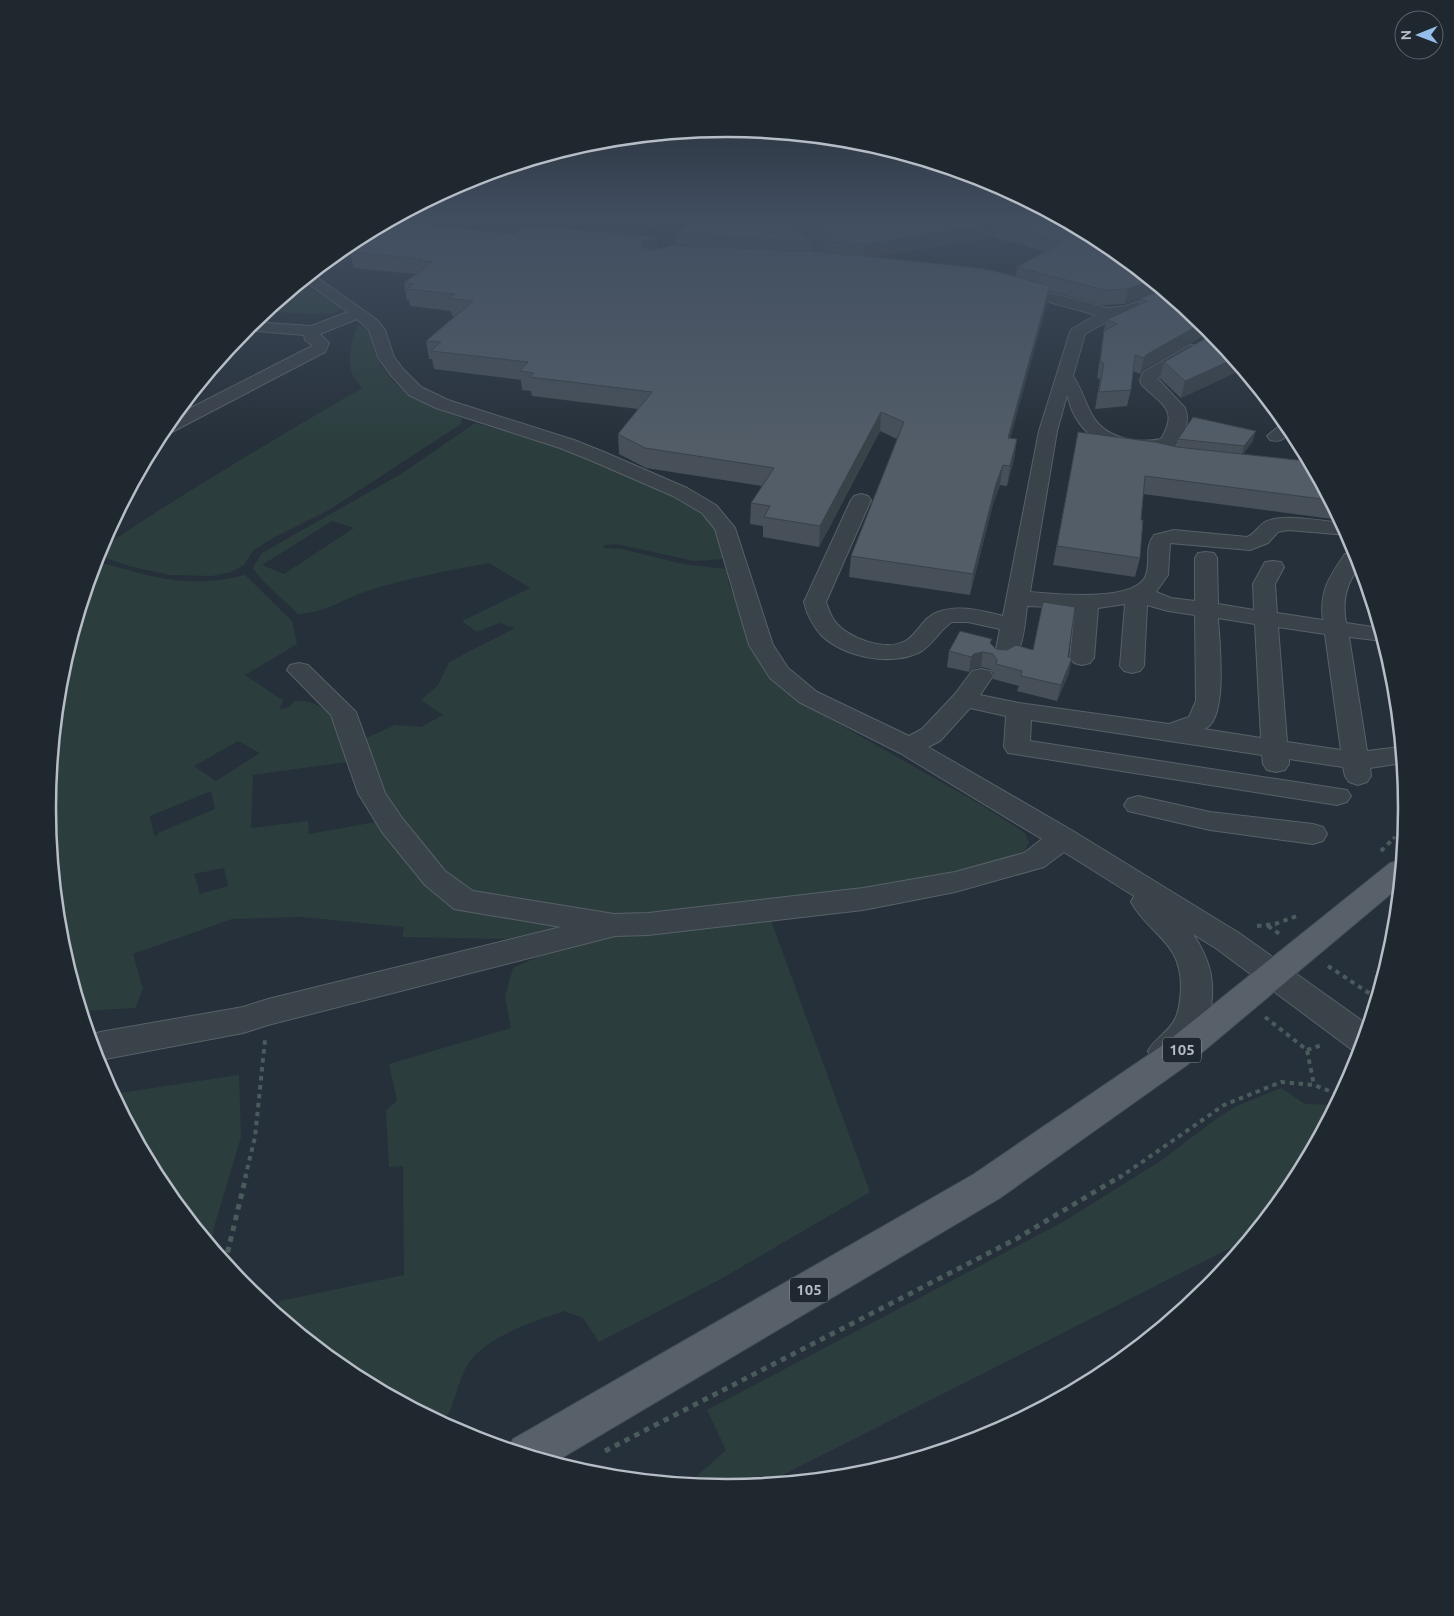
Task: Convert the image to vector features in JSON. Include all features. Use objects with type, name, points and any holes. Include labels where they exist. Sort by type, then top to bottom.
[{"type":"main road","name":"105","points":[[534,1450],[987,1186],[1175,1055],[1274,976],[1394,875]]},
{"type":"street","points":[[332,295],[360,313],[377,330],[386,357],[396,373],[414,391],[442,404],[567,444],[680,492],[709,509],[725,528],[761,645],[779,673],[808,697],[909,747],[1107,865],[1228,941],[1358,1036]]},
{"type":"street","points":[[1041,295],[1100,312],[1111,313],[1128,311],[1160,297]]},
{"type":"street","points":[[261,327],[313,331],[360,313]]},
{"type":"street","points":[[1001,658],[1008,650],[1048,431],[1078,332],[1111,313]]},
{"type":"street","points":[[181,419],[319,348],[321,343],[311,337],[313,331]]},
{"type":"street","points":[[1065,377],[1075,391],[1081,411],[1096,432],[1120,444],[1133,447],[1167,444],[1180,423],[1180,416],[1174,403],[1148,381],[1149,376],[1207,341]]},
{"type":"street","points":[[1150,447],[1162,455],[1183,458]]},
{"type":"street","points":[[861,500],[815,602],[817,616],[837,637],[851,645],[866,649],[896,652],[914,646],[944,617],[956,615],[1012,625]]},
{"type":"street","points":[[1017,598],[1087,602],[1139,593],[1144,591],[1155,580],[1158,570],[1158,544],[1161,539],[1174,536],[1250,544],[1261,539],[1271,527],[1288,524],[1337,529]]},
{"type":"street","points":[[1206,558],[1208,701],[1206,776],[1210,821]]},
{"type":"street","points":[[1351,563],[1343,573],[1336,588],[1332,604],[1357,768]]},
{"type":"street","points":[[1274,567],[1264,584],[1275,757]]},
{"type":"street","points":[[1139,593],[1168,604],[1375,634]]},
{"type":"street","points":[[1132,666],[1139,593]]},
{"type":"street","points":[[1082,658],[1087,602]]},
{"type":"street","points":[[299,670],[344,712],[372,793],[392,825],[435,878],[465,901],[615,925],[648,924],[863,899],[936,885],[1034,860],[1063,838]]},
{"type":"street","points":[[909,747],[931,735],[964,699],[981,676]]},
{"type":"street","points":[[964,699],[1019,711],[1170,732],[1206,739],[1275,757],[1357,768],[1395,757]]},
{"type":"street","points":[[1170,732],[1200,722],[1208,701]]},
{"type":"street","points":[[1019,711],[1017,747],[1337,796]]},
{"type":"street","points":[[1138,805],[1210,821],[1313,834]]},
{"type":"street","points":[[1086,1118],[1176,1041],[1190,1023],[1197,984],[1187,950],[1170,925],[1107,865]]},
{"type":"street","points":[[100,1046],[243,1020],[268,1012],[615,925]]},
{"type":"path","points":[[228,1255],[255,1137],[268,1012]]},
{"type":"path","points":[[1285,1033],[1307,1050],[1314,1085]]},
{"type":"path","points":[[1307,1050],[1323,1045]]},
{"type":"path","points":[[603,1452],[1016,1239],[1130,1171],[1224,1105],[1281,1082],[1314,1085],[1334,1093]]},
{"type":"green space","points":[[295,295],[321,295],[343,308],[331,314],[276,312]]},
{"type":"green space","points":[[359,325],[369,331],[381,366],[402,389],[429,405],[462,418],[461,424],[329,510],[271,539],[253,551],[244,565],[231,572],[212,576],[170,575],[129,566],[105,558],[111,542],[196,487],[362,388],[352,373],[350,366],[350,353]]},
{"type":"green space","points":[[475,423],[554,445],[627,474],[703,511],[713,520],[724,559],[694,561],[617,544],[604,545],[603,548],[622,549],[683,564],[726,569],[729,585],[742,613],[800,702],[980,804],[1025,833],[1029,842],[1022,856],[937,879],[642,918],[464,893],[399,826],[362,740],[395,725],[421,727],[443,715],[421,700],[438,685],[449,662],[515,628],[499,623],[477,632],[462,621],[530,588],[489,563],[399,582],[361,593],[317,611],[298,614],[261,579],[253,568],[262,553],[401,474]],"holes":[[[332,521],[354,528],[284,574],[262,565]]]},
{"type":"green space","points":[[103,563],[152,576],[187,581],[205,581],[245,575],[292,621],[297,644],[245,675],[279,698],[284,699],[279,709],[287,708],[295,701],[318,705],[327,711],[339,729],[354,761],[253,775],[251,828],[308,821],[309,834],[381,821],[426,885],[562,919],[558,933],[516,939],[402,937],[404,927],[301,917],[232,919],[133,954],[143,989],[135,1008],[88,1011],[69,939],[62,896],[56,808],[58,764],[62,720],[79,634]],"holes":[[[238,741],[260,753],[216,781],[194,766]],[[211,791],[215,809],[158,833],[156,837],[154,835],[150,816]],[[224,868],[228,886],[200,894],[194,874]]]},
{"type":"green space","points":[[770,918],[870,1192],[719,1280],[599,1342],[583,1318],[564,1311],[527,1324],[501,1336],[470,1361],[461,1379],[449,1414],[444,1416],[392,1389],[354,1366],[278,1305],[280,1301],[404,1275],[403,1166],[389,1167],[386,1110],[397,1101],[389,1064],[511,1028],[505,996],[513,968],[543,955],[575,945],[607,937],[672,927]]},
{"type":"green space","points":[[239,1075],[241,1137],[212,1237],[169,1181],[120,1093]]},
{"type":"green space","points":[[1281,1088],[1305,1104],[1329,1105],[1285,1181],[1234,1246],[781,1476],[727,1479],[695,1478],[726,1450],[707,1410],[1063,1222],[1162,1160],[1220,1116],[1237,1106]]},
{"type":"building","points":[[453,295],[1047,295],[1008,438],[1017,439],[1010,466],[1003,465],[996,484],[973,574],[851,556],[904,422],[881,412],[820,526],[764,517],[770,506],[751,503],[774,468],[645,448],[618,434],[652,392],[530,377],[534,373],[520,371],[528,362],[431,351],[441,342],[426,341],[473,301],[449,298]]},
{"type":"building","points":[[1148,295],[1159,295],[1194,328],[1146,355],[1144,358],[1135,355],[1131,390],[1099,392],[1104,363],[1100,363],[1104,331],[1117,324],[1106,320],[1147,301],[1139,299]]},
{"type":"building","points":[[1205,338],[1227,362],[1185,381],[1164,362]]},
{"type":"building","points":[[1193,417],[1256,431],[1244,446],[1178,439]]},
{"type":"building","points":[[1078,432],[1155,442],[1177,447],[1300,460],[1322,499],[1145,476],[1140,558],[1057,546]]},
{"type":"building","points":[[1043,602],[1075,607],[1068,657],[1072,658],[1061,685],[1021,676],[1022,671],[996,664],[997,660],[993,654],[983,652],[974,654],[971,657],[949,651],[960,631],[992,639],[990,643],[996,649],[1007,650],[1016,645],[1033,650]]}]
